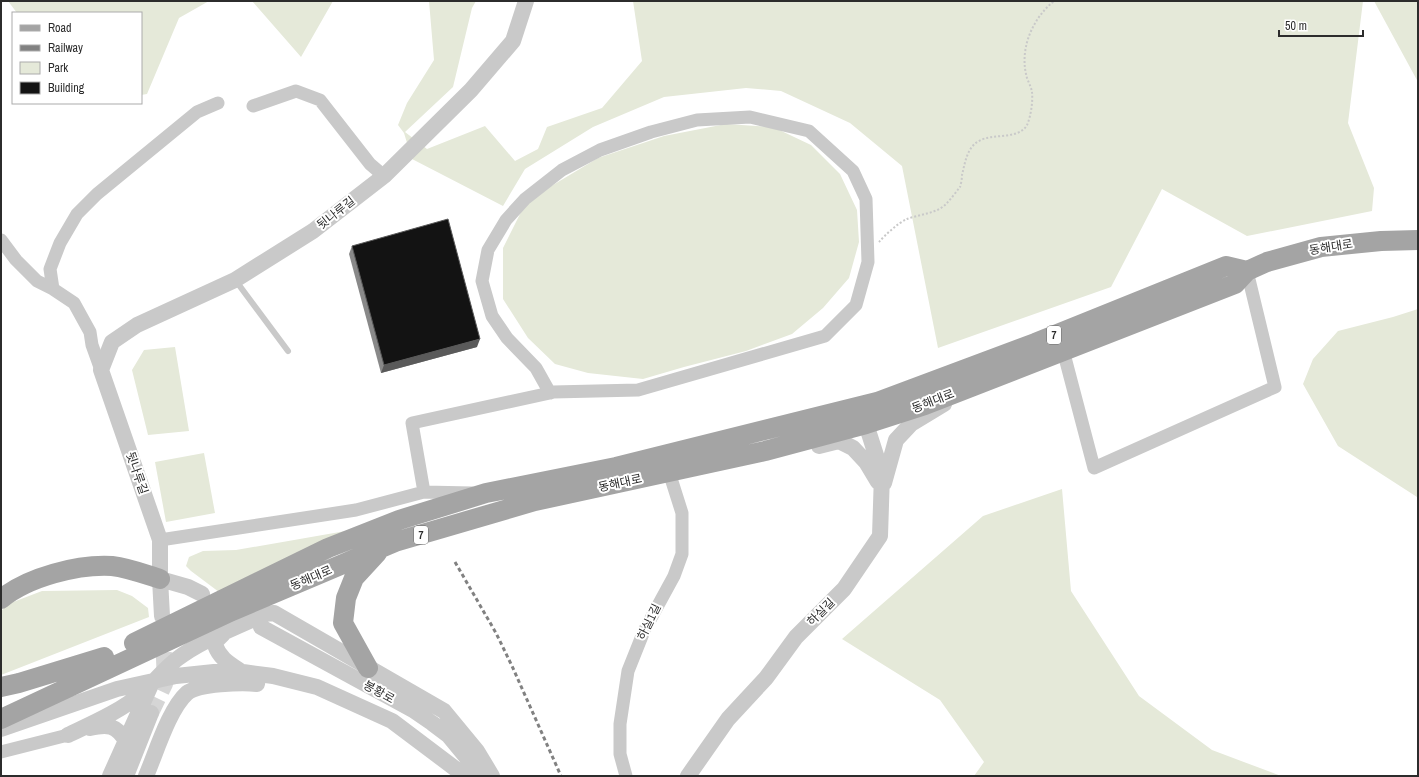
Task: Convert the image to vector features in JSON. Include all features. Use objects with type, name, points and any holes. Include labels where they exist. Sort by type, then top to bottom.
[{"type":"main road","name":"동해대로","points":[[1,705],[104,657],[328,548],[398,520],[486,493],[863,416],[925,405],[1006,372],[1235,284],[1247,271],[1267,262],[1321,247],[1381,240],[1418,240]]},
{"type":"main road","name":"동해대로","points":[[1,719],[232,611],[395,542],[535,502],[765,451],[863,416],[877,402],[1035,343],[1226,266],[1247,271]]},
{"type":"main road","points":[[368,668],[343,623],[346,598],[354,578],[381,548]]},
{"type":"main road","points":[[1,599],[21,586],[40,579],[66,571],[88,567],[112,566],[132,570],[160,579]]},
{"type":"main road","points":[[1,603],[36,583],[57,577],[84,573],[115,573],[160,579]]},
{"type":"main road","points":[[1,686],[19,683],[104,657]]},
{"type":"street","name":"뒷나루길","points":[[100,370],[112,342],[137,325],[235,280],[313,231],[384,176],[471,90],[513,41],[526,1]]},
{"type":"street","points":[[253,106],[296,91],[320,100],[370,164],[384,176]]},
{"type":"street","points":[[53,289],[50,269],[60,243],[78,214],[97,194],[197,112],[218,103]]},
{"type":"street","points":[[424,492],[412,423],[550,392],[638,390],[825,336],[856,305],[868,262],[866,198],[853,171],[809,131],[750,117],[697,120],[651,132],[600,150],[562,170],[525,199],[506,220],[488,250],[482,281],[492,316],[507,338],[536,368],[550,392]]},
{"type":"street","name":"뒷나루길","points":[[1,240],[16,260],[37,281],[53,289],[74,303],[90,332],[92,345],[100,370],[160,540],[162,616]]},
{"type":"street","points":[[1063,350],[1094,468],[1275,387],[1247,271]]},
{"type":"street","points":[[882,488],[896,440],[911,424],[947,402],[982,388],[1006,372]]},
{"type":"street","name":"하실길","points":[[688,776],[728,719],[766,678],[796,637],[844,589],[880,536],[882,474],[863,416]]},
{"type":"street","points":[[765,451],[816,447],[839,441],[853,448],[866,462],[882,488]]},
{"type":"street","name":"하실1길","points":[[626,776],[620,754],[620,724],[628,671],[644,631],[674,576],[682,554],[682,513],[669,472]]},
{"type":"street","points":[[160,540],[356,510],[424,492],[486,493]]},
{"type":"street","points":[[160,579],[188,587],[202,594]]},
{"type":"street","points":[[68,734],[99,720],[125,705],[141,693],[177,659],[195,646],[264,614],[274,613],[444,711],[477,751],[492,776]]},
{"type":"street","name":"봉황로","points":[[261,627],[413,710],[448,735],[482,776]]},
{"type":"street","points":[[223,634],[216,640],[214,645],[217,652],[225,661],[243,672]]},
{"type":"street","points":[[1,729],[117,689],[154,680],[214,672],[243,672],[280,678],[317,687],[392,721],[465,776]]},
{"type":"street","points":[[110,776],[154,680]]},
{"type":"street","points":[[146,776],[175,707],[188,692],[197,688],[242,682],[333,694]]},
{"type":"street","points":[[126,776],[151,713]]},
{"type":"street","points":[[1,752],[91,728],[106,726],[112,727],[118,731],[126,742]]},
{"type":"lane","points":[[235,280],[288,351]]},
{"type":"path","points":[[868,256],[884,235],[906,220],[930,214],[945,205],[960,186],[965,162],[971,147],[988,137],[1015,133],[1026,126],[1030,113],[1032,92],[1026,73],[1025,51],[1029,33],[1043,10],[1054,1]]},
{"type":"green space","points":[[8,1],[209,1],[179,18],[147,94],[142,95],[142,12],[16,12]]},
{"type":"green space","points":[[252,1],[333,1],[301,57]]},
{"type":"green space","points":[[429,1],[476,1],[472,8],[453,87],[405,132],[427,149],[485,126],[515,161],[538,149],[547,127],[602,108],[642,61],[633,1],[1363,1],[1348,123],[1374,188],[1372,211],[1247,236],[1162,189],[1111,287],[938,348],[902,166],[850,123],[781,91],[746,88],[664,97],[593,127],[525,169],[503,206],[412,159],[404,133],[398,125],[407,103],[434,60]]},
{"type":"green space","points":[[1374,1],[1418,1],[1418,82]]},
{"type":"green space","points":[[726,124],[773,127],[811,145],[840,174],[857,210],[859,242],[849,278],[823,308],[792,334],[746,351],[643,379],[588,373],[555,364],[528,338],[503,299],[503,248],[524,206],[548,188],[598,158],[664,136]]},
{"type":"green space","points":[[1418,309],[1418,499],[1338,446],[1303,384],[1313,359],[1338,331]]},
{"type":"green space","points":[[175,347],[189,431],[148,435],[132,370],[144,350]]},
{"type":"green space","points":[[204,453],[215,513],[166,522],[155,462]]},
{"type":"green space","points":[[1062,489],[1071,591],[1139,696],[1212,750],[1281,776],[974,776],[984,762],[940,700],[842,639],[983,516]]},
{"type":"green space","points":[[357,529],[219,592],[186,566],[189,557],[203,551],[236,550]]},
{"type":"green space","points":[[117,590],[132,596],[148,608],[149,617],[1,675],[1,611],[8,604],[42,591]]},
{"type":"building","points":[[448,219],[480,339],[384,365],[352,246]]},
{"type":"tunnel","points":[[151,713],[165,684],[163,632]]},
{"type":"railway","points":[[455,562],[496,633],[561,776]]}]
